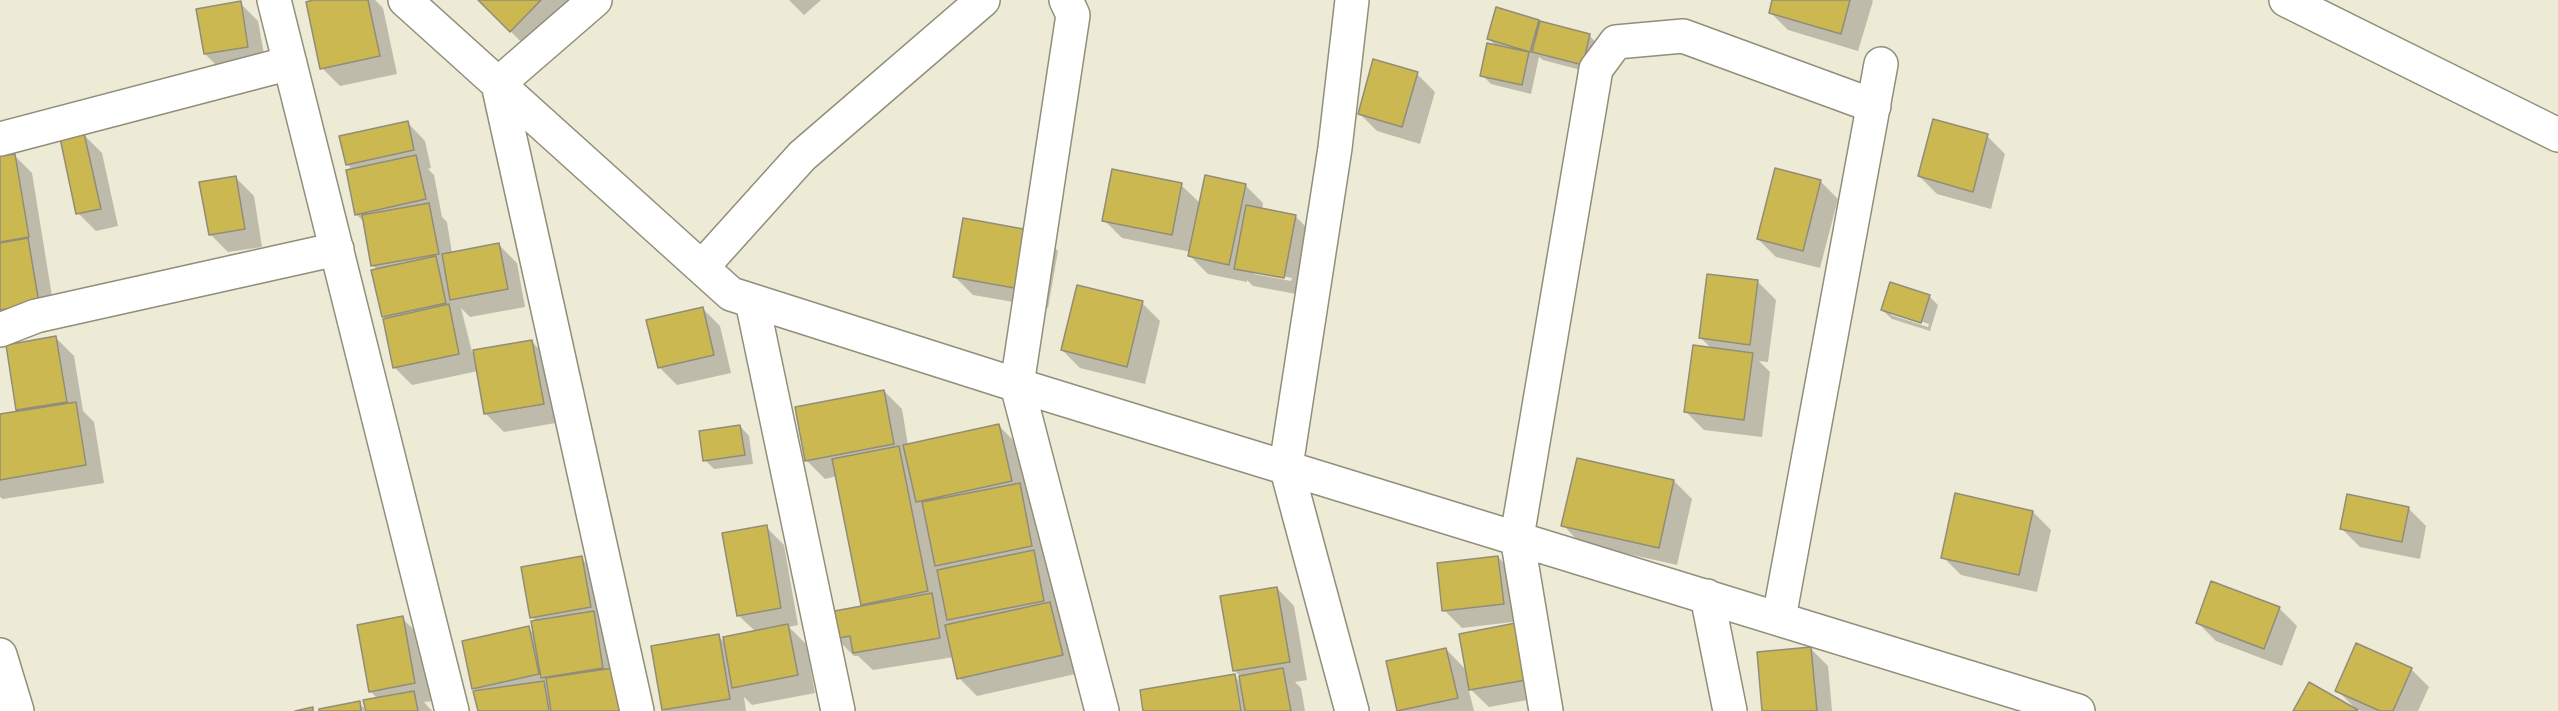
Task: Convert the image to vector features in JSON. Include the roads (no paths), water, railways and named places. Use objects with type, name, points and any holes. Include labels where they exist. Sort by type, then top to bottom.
[{"type":"street","points":[[274,0],[452,711]]},
{"type":"street","points":[[405,0],[731,294],[1017,385],[2078,711]]},
{"type":"street","points":[[498,84],[595,0]]},
{"type":"street","points":[[702,267],[802,156],[983,0]]},
{"type":"street","points":[[1066,0],[1073,15],[1017,385],[1102,711]]},
{"type":"street","points":[[1352,0],[1335,148],[1286,466],[1352,711]]},
{"type":"street","points":[[2286,0],[2558,135]]},
{"type":"street","points":[[1546,711],[1517,537],[1596,69],[1616,42],[1683,36],[1874,106]]},
{"type":"street","points":[[0,139],[290,63]]},
{"type":"street","points":[[1779,618],[1881,64]]},
{"type":"street","points":[[498,84],[637,711]]},
{"type":"street","points":[[0,330],[36,316],[337,249]]},
{"type":"street","points":[[752,301],[838,711]]},
{"type":"street","points":[[1707,596],[1730,711]]},
{"type":"street","points":[[0,655],[17,711]]}]
